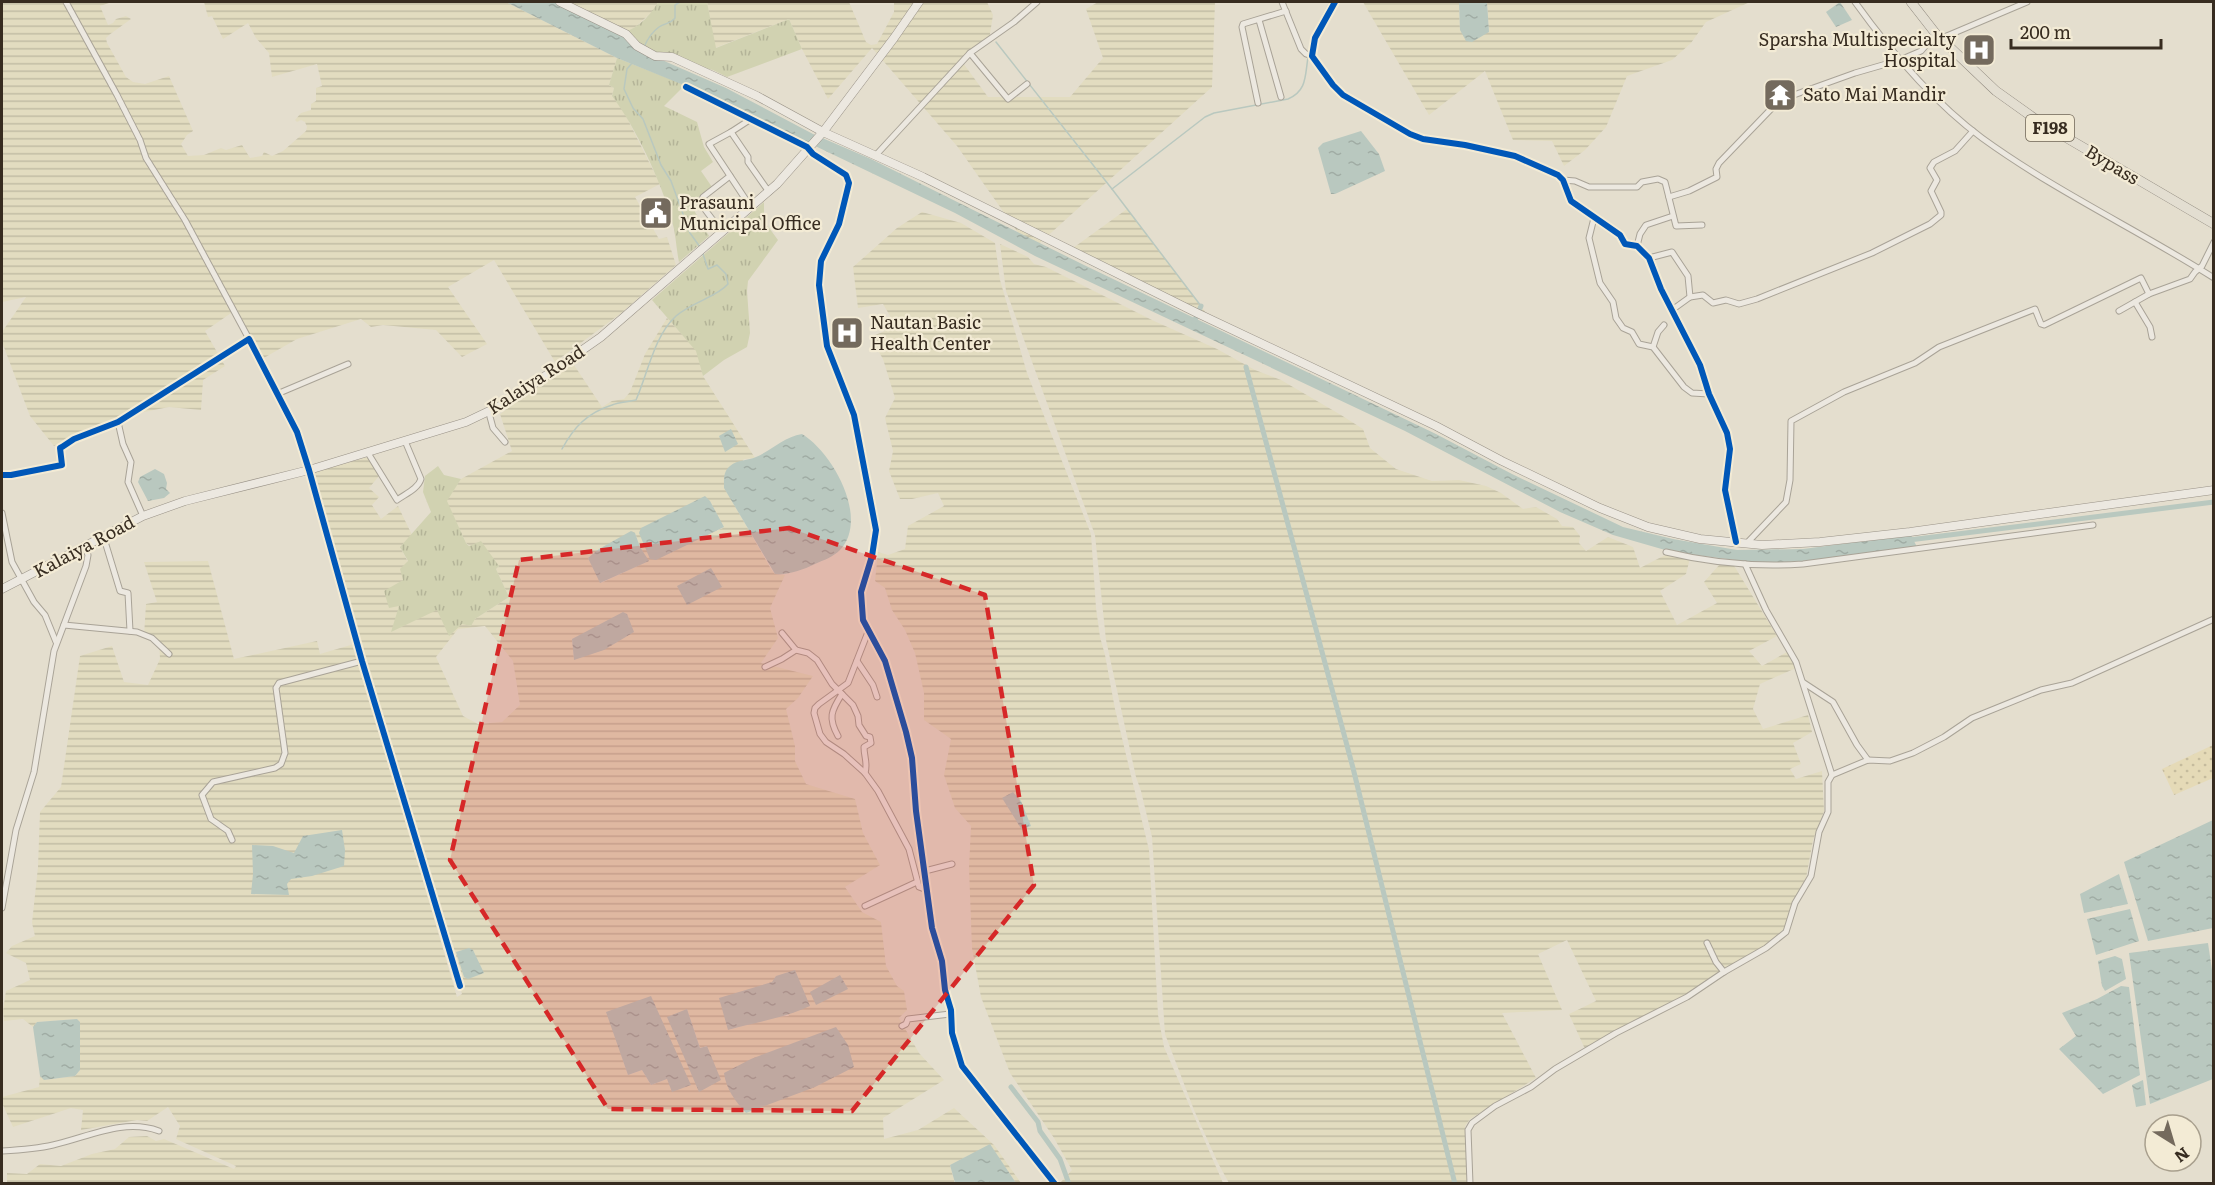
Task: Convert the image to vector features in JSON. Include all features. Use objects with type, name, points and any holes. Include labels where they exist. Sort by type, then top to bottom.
[{"type":"main road","points":[[560,2],[626,34],[637,46],[656,56],[672,57],[757,96],[820,133],[876,155],[1197,313],[1426,421],[1600,508],[1648,526],[1700,539],[1762,544],[1820,542],[2214,490]]},
{"type":"main road","name":"Kalaiya Road","points":[[2,590],[143,516],[212,493],[309,470],[368,453],[466,423],[489,413],[563,365],[601,337],[769,192],[820,133],[919,2]]},
{"type":"main road","name":"Bypass","points":[[1911,2],[1966,65],[1996,91],[2030,115],[2214,224]]},
{"type":"street","points":[[66,2],[117,95],[146,158],[185,220],[297,432],[362,661],[459,986]]},
{"type":"street","points":[[876,155],[970,53],[1014,22],[1037,2]]},
{"type":"street","points":[[1282,2],[1301,49],[1309,55],[1343,95],[1424,140],[1466,145],[1515,156],[1558,175],[1563,180],[1571,201],[1620,235],[1625,244],[1638,246],[1649,258],[1700,365],[1709,394],[1727,433],[1730,448],[1725,490],[1736,542]]},
{"type":"street","points":[[1309,55],[1315,38],[1335,2]]},
{"type":"street","points":[[1855,2],[1900,60],[1936,99],[1973,131],[2064,190],[2214,278]]},
{"type":"street","points":[[1669,197],[1689,191],[1717,177],[1716,169],[1719,163],[1767,113],[1791,96],[1854,73],[1900,60],[1921,51],[1939,36],[2027,2]]},
{"type":"street","points":[[1258,102],[1242,27],[1244,24],[1286,11]]},
{"type":"street","points":[[1259,20],[1281,97]]},
{"type":"street","points":[[970,53],[1008,99],[1027,84]]},
{"type":"street","points":[[686,87],[807,147],[813,154],[846,175],[849,183],[839,224],[821,261],[819,285],[828,346],[854,415],[876,530],[872,556],[861,592],[863,620],[885,661],[912,758],[916,811],[932,928],[942,961],[952,1033],[962,1066],[1055,1184]]},
{"type":"street","points":[[751,119],[709,144],[746,200],[753,206]]},
{"type":"street","points":[[1672,310],[1690,297],[1703,295],[1713,303],[1726,300],[1739,304],[1757,299],[1872,253],[1930,224],[1941,215],[1941,212],[1931,191],[1937,180],[1930,168],[1934,162],[1955,151],[1973,131]]},
{"type":"street","points":[[731,132],[754,172],[769,192]]},
{"type":"street","points":[[722,232],[700,203],[703,197],[730,176]]},
{"type":"street","points":[[1563,180],[1575,181],[1589,187],[1629,188],[1636,187],[1642,182],[1658,179],[1665,183],[1676,226],[1702,225]]},
{"type":"street","points":[[1638,246],[1640,234],[1646,225],[1673,216]]},
{"type":"street","points":[[1594,218],[1589,238],[1594,264],[1603,290],[1608,293],[1612,302],[1616,318],[1623,328],[1632,332],[1643,346],[1653,347],[1684,387],[1692,393],[1709,394]]},
{"type":"street","points":[[2119,311],[2149,294],[2190,279],[2202,266],[2214,242]]},
{"type":"street","points":[[1649,258],[1672,252],[1688,276],[1690,297]]},
{"type":"street","points":[[1747,543],[1785,502],[1790,480],[1791,420],[1844,392],[1915,363],[1939,347],[2035,309],[2041,324],[2044,325],[2141,278],[2149,294]]},
{"type":"street","points":[[2135,302],[2150,327],[2152,337]]},
{"type":"street","points":[[1653,347],[1658,332],[1664,325]]},
{"type":"street","points":[[2,475],[62,465],[62,447],[74,439],[118,422],[249,339]]},
{"type":"street","points":[[277,394],[348,364]]},
{"type":"street","points":[[489,413],[493,428],[505,442]]},
{"type":"street","points":[[118,422],[123,444],[131,462],[128,482],[143,516]]},
{"type":"street","points":[[368,453],[397,500],[420,483],[421,479],[405,441]]},
{"type":"street","points":[[2,513],[4,542],[12,562],[34,602],[45,615],[56,642]]},
{"type":"street","points":[[1666,552],[1719,562],[1758,566],[1803,564],[2093,525]]},
{"type":"street","points":[[103,535],[120,591],[128,593],[130,632]]},
{"type":"street","points":[[2,908],[16,830],[34,772],[56,642],[86,566],[88,555],[84,545]]},
{"type":"street","points":[[1744,564],[1766,610],[1796,662],[1832,775]]},
{"type":"street","points":[[1470,1184],[1468,1130],[1472,1123],[1531,1087],[1555,1069],[1616,1033],[1679,1002],[1766,948],[1786,932],[1795,903],[1811,876],[1819,832],[1827,812],[1828,782],[1832,775],[1868,760],[1890,761],[1913,753],[1944,737],[1972,718],[2041,690],[2072,683],[2214,619]]},
{"type":"street","points":[[64,625],[148,636],[168,654]]},
{"type":"street","points":[[838,736],[831,722],[831,715],[841,692],[848,683],[868,632]]},
{"type":"street","points":[[782,633],[796,650],[817,660],[826,677],[854,705],[859,725],[866,736],[870,737],[871,743],[864,747],[868,764],[865,773]]},
{"type":"street","points":[[765,667],[796,650]]},
{"type":"street","points":[[232,840],[228,831],[211,819],[202,795],[213,782],[274,768],[284,760],[276,688],[279,683],[362,661]]},
{"type":"street","points":[[857,661],[873,685],[877,696]]},
{"type":"street","points":[[1804,683],[1833,702],[1857,746],[1868,760]]},
{"type":"street","points":[[841,692],[815,708],[814,713],[820,734],[826,742],[844,754],[865,773],[889,808],[902,833],[909,849],[919,887],[927,890]]},
{"type":"street","points":[[925,870],[952,864]]},
{"type":"street","points":[[866,906],[917,882]]},
{"type":"street","points":[[1707,943],[1716,962],[1724,972]]},
{"type":"street","points":[[902,1026],[908,1019],[950,1014]]},
{"type":"street","points":[[2,1151],[27,1150],[54,1145],[124,1126],[146,1126],[159,1131]]},
{"type":"highlighted area","points":[[789,528],[985,595],[1034,885],[852,1111],[608,1109],[450,860],[519,560]]},
{"type":"shaded area","points":[[2,2],[112,2],[100,6],[108,25],[126,16],[131,19],[106,38],[107,43],[126,77],[133,82],[145,84],[169,76],[193,131],[181,144],[188,156],[204,155],[221,148],[226,150],[242,145],[250,158],[262,156],[264,152],[272,156],[283,151],[306,131],[305,122],[295,120],[301,113],[311,110],[311,104],[316,101],[316,88],[322,86],[317,64],[272,77],[269,53],[256,38],[248,23],[223,39],[212,16],[208,17],[204,2],[506,2],[617,58],[609,85],[614,88],[612,96],[622,108],[660,184],[635,197],[659,239],[667,237],[676,265],[620,314],[555,362],[494,260],[448,287],[487,344],[462,357],[436,330],[383,325],[371,327],[361,319],[297,339],[262,359],[237,309],[205,331],[225,366],[203,380],[201,410],[169,407],[129,415],[54,446],[30,416],[2,342],[2,332],[26,297],[2,302]]},
{"type":"shaded area","points":[[569,2],[658,2],[655,9],[631,31],[625,31]]},
{"type":"shaded area","points":[[707,2],[849,2],[866,42],[871,45],[877,44],[894,12],[894,2],[987,2],[993,15],[989,40],[963,63],[988,97],[1070,97],[1103,58],[1086,9],[1098,2],[1215,2],[1212,87],[1031,251],[957,146],[872,48],[828,99],[789,19],[715,48]]},
{"type":"shaded area","points":[[1363,2],[1459,2],[1460,30],[1489,32],[1487,2],[1750,2],[1706,22],[1691,43],[1672,60],[1627,76],[1606,127],[1585,150],[1564,166],[1552,141],[1513,140],[1485,71],[1429,115]]},
{"type":"shaded area","points":[[1127,209],[1209,317],[1144,282],[1073,248]]},
{"type":"shaded area","points":[[922,212],[961,223],[995,243],[1000,280],[1027,373],[1091,534],[1100,637],[1149,850],[1158,1015],[1164,1047],[1223,1183],[1060,1183],[1072,1170],[1054,1138],[1010,1073],[981,997],[972,948],[969,868],[971,826],[955,808],[944,775],[951,739],[924,720],[924,693],[915,653],[905,630],[892,610],[885,588],[875,581],[878,552],[888,555],[905,549],[908,526],[944,506],[938,493],[912,499],[900,499],[889,471],[893,451],[885,418],[895,398],[883,359],[870,337],[885,331],[893,321],[883,304],[858,308],[853,267],[897,228]]},
{"type":"shaded area","points":[[1000,244],[1028,257],[1034,264],[1046,267],[1154,321],[1217,349],[1255,370],[1281,380],[1363,429],[1370,448],[1396,469],[1432,481],[1459,480],[1486,486],[1501,493],[1523,509],[1536,507],[1557,519],[1562,526],[1573,527],[1580,536],[1579,543],[1586,551],[1608,537],[1633,547],[1640,568],[1667,554],[1690,558],[1686,574],[1660,591],[1677,625],[1717,603],[1704,582],[1720,564],[1733,564],[1777,636],[1749,651],[1762,666],[1787,652],[1796,668],[1760,684],[1753,709],[1763,729],[1808,715],[1812,732],[1793,743],[1801,764],[1790,769],[1796,779],[1822,771],[1824,811],[1813,840],[1806,878],[1794,899],[1784,929],[1764,947],[1692,991],[1585,1049],[1569,1014],[1596,1001],[1567,940],[1538,954],[1562,1010],[1502,1013],[1536,1078],[1470,1119],[1465,1126],[1468,1183],[1229,1183],[1218,1163],[1194,1110],[1165,1034],[1152,837],[1136,777],[1106,640],[1095,535],[1006,291]]},
{"type":"shaded area","points":[[667,318],[697,351],[703,376],[755,458],[744,459],[724,487],[771,569],[775,574],[785,575],[770,608],[778,638],[761,663],[813,676],[798,698],[786,709],[795,746],[795,761],[806,784],[855,799],[863,833],[880,865],[845,887],[862,912],[881,922],[886,966],[897,986],[904,991],[907,1010],[899,1018],[919,1053],[944,1080],[883,1118],[884,1139],[918,1130],[954,1108],[994,1145],[1021,1183],[1016,1183],[990,1145],[950,1165],[955,1184],[7,1183],[7,1173],[27,1174],[40,1164],[61,1166],[92,1154],[115,1149],[129,1137],[147,1136],[156,1141],[164,1139],[234,1169],[236,1166],[176,1139],[180,1126],[168,1107],[147,1121],[137,1120],[81,1130],[83,1110],[71,1108],[13,1127],[2,1103],[2,1097],[39,1087],[40,1076],[45,1080],[75,1076],[80,1070],[80,1022],[77,1019],[37,1022],[33,1027],[23,1019],[4,1021],[6,991],[30,980],[26,963],[6,953],[12,946],[35,936],[32,923],[38,867],[40,812],[61,787],[80,656],[112,646],[124,682],[148,685],[160,659],[159,640],[144,636],[146,604],[157,602],[144,562],[208,561],[234,659],[317,641],[320,654],[354,644],[457,997],[462,994],[364,660],[313,476],[317,471],[368,457],[379,476],[369,488],[379,497],[372,505],[381,519],[398,506],[412,535],[400,547],[408,562],[399,605],[438,610],[462,624],[475,619],[509,597],[496,569],[499,566],[466,543],[446,501],[461,479],[512,451],[500,414],[572,362],[602,407],[612,401],[624,399],[630,392],[645,354]],"holes":[[[710,501],[723,528],[699,538]],[[635,533],[648,561],[601,583],[588,558]],[[627,614],[628,620],[574,659],[572,639]],[[485,626],[513,661],[520,705],[502,722],[478,724],[463,716],[436,657],[458,629]],[[772,982],[789,1016],[771,1017],[729,1030]],[[687,1009],[700,1048],[707,1046],[699,1092]],[[607,1012],[691,1085],[667,1079],[651,1085],[642,1070],[628,1075]]]},
{"type":"green space","points":[[658,2],[707,2],[716,48],[789,19],[802,49],[727,77],[713,70],[699,67],[675,54],[651,52],[625,31],[644,20]]},
{"type":"green space","points":[[617,58],[685,85],[664,106],[697,122],[704,147],[713,162],[701,171],[712,187],[697,198],[695,212],[709,236],[679,262],[673,226],[662,190],[638,139],[612,96],[614,88],[609,85]]},
{"type":"green space","points":[[764,202],[764,221],[778,240],[748,281],[750,333],[747,347],[724,360],[703,376],[696,351],[652,300]]},
{"type":"green space","points":[[438,466],[444,475],[461,479],[447,501],[466,543],[469,546],[481,541],[499,566],[496,569],[509,597],[475,619],[471,626],[462,624],[449,636],[437,610],[391,632],[399,606],[389,608],[384,591],[403,580],[400,569],[408,561],[400,547],[431,512],[423,492],[425,476]]},
{"type":"sand","points":[[2213,745],[2213,778],[2174,795],[2162,769]]},
{"type":"water","points":[[506,2],[555,2],[625,37],[662,60],[726,88],[813,134],[871,159],[1623,527],[1673,539],[1737,550],[1803,549],[1911,535],[1917,547],[1828,559],[1775,563],[1672,552],[1613,535],[1560,512],[1405,431],[1035,256],[955,213],[713,97],[617,58]]},
{"type":"water","points":[[1459,2],[1487,2],[1489,32],[1472,42],[1466,41],[1460,30]]},
{"type":"water","points":[[1840,2],[1852,20],[1836,27],[1826,12]]},
{"type":"water","points":[[1361,131],[1379,154],[1385,171],[1331,194],[1318,148],[1323,143]]},
{"type":"water","points":[[731,429],[738,444],[725,452],[719,436]]},
{"type":"water","points":[[802,434],[825,455],[843,487],[849,504],[851,521],[848,537],[834,555],[796,572],[775,574],[724,488],[724,476],[733,464],[756,457],[789,438]]},
{"type":"water","points":[[155,469],[164,474],[166,489],[170,493],[164,498],[148,501],[138,482],[140,477]]},
{"type":"water","points":[[705,496],[724,527],[656,560],[650,559],[639,533],[641,528]]},
{"type":"water","points":[[631,531],[635,533],[649,561],[600,583],[588,558]]},
{"type":"water","points":[[711,568],[722,587],[687,605],[677,586]]},
{"type":"water","points":[[623,612],[627,614],[634,632],[604,650],[574,660],[572,639]]},
{"type":"water","points":[[1013,792],[1021,801],[1031,826],[1022,830],[1002,798]]},
{"type":"water","points":[[2213,820],[2213,928],[2148,941],[2124,862]]},
{"type":"water","points":[[342,830],[345,850],[344,866],[312,876],[291,879],[287,884],[289,895],[251,894],[252,845],[273,846],[294,853],[303,836]]},
{"type":"water","points":[[2119,874],[2128,904],[2084,913],[2080,894]]},
{"type":"water","points":[[2130,909],[2139,941],[2096,955],[2087,919]]},
{"type":"water","points":[[2208,943],[2213,977],[2213,1079],[2150,1104],[2129,953]]},
{"type":"water","points":[[469,948],[473,950],[484,973],[468,979],[464,977],[456,952]]},
{"type":"water","points":[[2115,956],[2122,959],[2126,979],[2105,991],[2098,961]]},
{"type":"water","points":[[795,970],[810,1006],[780,1017],[728,1030],[719,998],[772,982],[776,976]]},
{"type":"water","points":[[840,975],[848,989],[816,1005],[810,992]]},
{"type":"water","points":[[2121,986],[2129,987],[2140,1075],[2103,1094],[2059,1049],[2076,1036],[2062,1013],[2097,999]]},
{"type":"water","points":[[651,996],[691,1085],[672,1092],[667,1079],[651,1085],[642,1070],[628,1075],[606,1012]]},
{"type":"water","points":[[687,1009],[700,1048],[707,1046],[721,1080],[699,1092],[667,1017]]},
{"type":"water","points":[[77,1019],[80,1022],[80,1070],[75,1076],[44,1080],[40,1076],[33,1027],[37,1022]]},
{"type":"water","points":[[836,1027],[848,1045],[854,1067],[815,1087],[746,1113],[738,1104],[724,1073],[751,1059]]},
{"type":"water","points":[[2143,1080],[2146,1105],[2136,1107],[2132,1085]]},
{"type":"water","points":[[990,1144],[1016,1183],[955,1183],[950,1165]]},
{"type":"waterway","points":[[644,47],[656,29],[675,18],[675,5],[680,2]]},
{"type":"waterway","points":[[1309,53],[1315,30],[1330,2]]},
{"type":"waterway","points":[[996,42],[1201,306]]},
{"type":"waterway","points":[[1112,189],[1205,117],[1214,113],[1294,96],[1304,82],[1308,57]]},
{"type":"waterway","points":[[632,63],[627,69],[624,89],[633,108],[643,119],[661,165],[671,181],[690,233],[700,247]]},
{"type":"waterway","points":[[562,449],[571,434],[595,412],[615,404],[636,400],[657,344],[668,324],[682,311],[717,293],[728,284],[726,274],[717,265],[708,269],[703,254]]},
{"type":"waterway","points":[[1194,322],[1201,306]]},
{"type":"waterway","points":[[1246,367],[1353,768],[1455,1184]]},
{"type":"waterway","points":[[1909,540],[2214,502]]},
{"type":"waterway","points":[[1011,1087],[1038,1122],[1040,1131],[1060,1159],[1069,1184]]},
{"type":"cycle path","points":[[1335,2],[1315,38],[1312,56],[1343,95],[1410,134],[1423,139],[1515,156],[1558,175],[1563,180],[1571,201],[1620,235],[1625,244],[1637,246],[1649,258],[1661,289],[1700,365],[1709,394],[1727,433],[1730,449],[1725,490],[1736,542]]},
{"type":"cycle path","points":[[686,87],[807,147],[813,154],[846,175],[849,183],[839,224],[821,261],[819,285],[827,346],[854,415],[876,530],[872,556],[861,592],[863,620],[885,661],[912,758],[916,811],[932,928],[942,961],[945,990],[951,1010],[952,1033],[962,1066],[1055,1184]]},
{"type":"cycle path","points":[[2,475],[62,465],[60,448],[74,439],[118,422],[249,339],[297,432],[362,661],[460,986]]},
{"type":"place","name":"Sparsha Multispecialty Hospital","points":[[1979,50]]},
{"type":"place","name":"Sato Mai Mandir","points":[[1780,95]]},
{"type":"place","name":"Prasauni Municipal Office","points":[[656,213]]},
{"type":"place","name":"Nautan Basic Health Center","points":[[847,333]]}]
